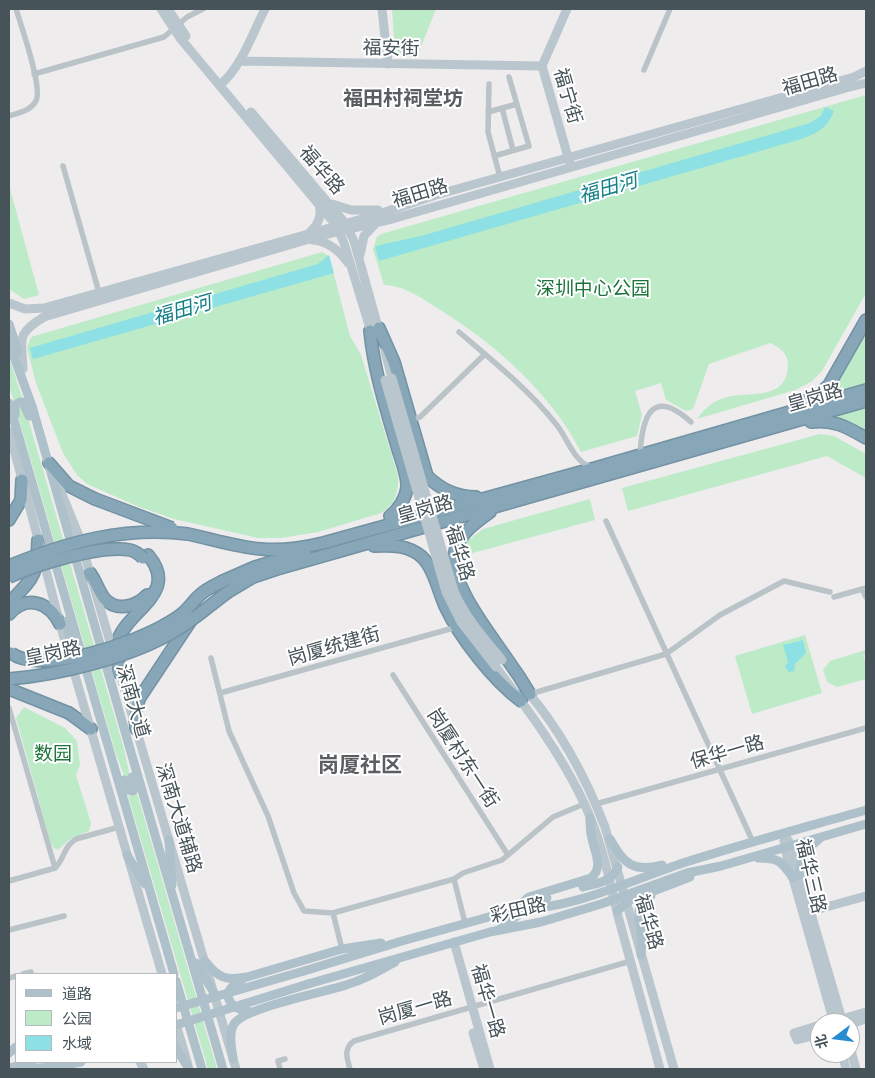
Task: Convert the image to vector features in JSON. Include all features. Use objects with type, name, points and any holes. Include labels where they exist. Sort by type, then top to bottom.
[{"type":"highway","points":[[778,416],[824,390],[866,320]]},
{"type":"highway","points":[[374,330],[394,362],[427,476],[442,489],[467,496],[486,497]]},
{"type":"highway","points":[[374,330],[372,353],[407,485],[398,508],[390,516]]},
{"type":"highway","name":"皇岗路","points":[[9,566],[92,538],[131,532],[157,531],[188,534],[262,549],[289,549],[322,543],[640,456],[866,390]]},
{"type":"highway","name":"皇岗路","points":[[9,679],[71,670],[145,646],[190,622],[228,592],[260,574],[866,401]]},
{"type":"highway","points":[[772,428],[812,421],[829,421],[843,425],[866,438]]},
{"type":"highway","points":[[49,463],[69,486],[133,515],[188,534]]},
{"type":"highway","points":[[404,472],[408,477],[415,477],[421,474],[424,468]]},
{"type":"highway","points":[[11,517],[21,500],[22,480]]},
{"type":"highway","points":[[497,507],[476,522],[459,540],[454,556],[455,569],[473,610],[512,665],[526,698]]},
{"type":"highway","points":[[354,535],[365,522]]},
{"type":"highway","points":[[9,603],[35,573],[38,562],[38,540]]},
{"type":"highway","points":[[9,655],[43,662],[78,656],[129,641],[150,633],[168,623],[185,611],[199,596],[223,581],[247,570],[295,555],[322,543]]},
{"type":"highway","points":[[76,544],[126,544],[138,547],[156,568],[158,583],[152,598],[125,626],[116,643],[119,673]]},
{"type":"highway","points":[[360,546],[392,546],[411,550],[422,557],[457,627],[500,682],[526,698]]},
{"type":"highway","points":[[9,577],[63,558],[97,551],[125,549],[145,556],[152,572],[152,584],[144,598],[129,606],[117,605],[107,601],[90,573]]},
{"type":"highway","points":[[433,576],[433,569],[440,562],[448,562],[455,569]]},
{"type":"highway","points":[[9,614],[23,604],[38,603],[51,610],[60,624]]},
{"type":"highway","points":[[136,729],[135,715],[137,704],[163,661],[190,622]]},
{"type":"highway","points":[[9,655],[18,665],[71,670]]},
{"type":"highway","points":[[9,689],[69,713],[91,729]]},
{"type":"main road","name":"福华路","points":[[161,9],[342,227],[360,262],[374,330]]},
{"type":"main road","name":"福华路","points":[[168,9],[176,27]]},
{"type":"main road","points":[[222,83],[239,61],[265,9]]},
{"type":"main road","points":[[382,9],[388,64]]},
{"type":"main road","name":"福宁街","points":[[567,9],[542,66],[570,162]]},
{"type":"main road","name":"福安街","points":[[239,61],[542,66]]},
{"type":"main road","name":"福田路","points":[[342,227],[376,223],[570,162],[657,132],[854,77],[866,71]]},
{"type":"main road","name":"福田路","points":[[9,303],[25,309],[38,310],[100,296],[342,227],[390,209],[500,177],[570,162],[866,83]]},
{"type":"main road","points":[[352,270],[340,253],[327,243],[306,237],[319,219],[322,201],[351,210],[390,209]]},
{"type":"main road","points":[[360,262],[361,243],[364,236],[376,223]]},
{"type":"main road","name":"福华路","points":[[342,227],[352,270],[374,330],[389,379],[446,592],[461,622],[499,663],[566,746],[590,788],[610,839],[674,1069]]},
{"type":"main road","name":"福田路","points":[[23,369],[21,340],[27,328],[44,317],[100,296]]},
{"type":"main road","points":[[9,324],[23,369],[24,384]]},
{"type":"main road","name":"深南大道","points":[[9,344],[49,463],[223,1069]]},
{"type":"main road","points":[[42,440],[32,426],[26,406],[23,402],[16,403],[12,429],[22,480],[71,670],[91,729],[160,973]]},
{"type":"main road","name":"深南大道","points":[[9,403],[12,429],[61,586],[174,973]]},
{"type":"main road","name":"深南大道辅路","points":[[49,463],[79,536],[236,1069]]},
{"type":"main road","points":[[61,586],[71,670]]},
{"type":"main road","name":"福华路","points":[[526,698],[590,818],[605,861],[660,1069]]},
{"type":"main road","points":[[109,748],[119,766],[128,790],[131,792],[135,788],[129,763],[128,742]]},
{"type":"main road","name":"彩田路","points":[[178,1007],[465,923],[514,910],[542,908],[610,884],[622,885],[686,862],[866,810]]},
{"type":"main road","name":"彩田路","points":[[514,910],[529,897],[588,880],[596,873],[598,862],[590,834],[590,818]]},
{"type":"main road","name":"彩田路","points":[[178,1023],[490,932],[541,922],[614,899],[626,899],[687,873],[721,866],[866,824]]},
{"type":"main road","name":"福华三路","points":[[784,834],[836,1013]]},
{"type":"main road","points":[[750,857],[776,859],[796,876],[804,854],[822,836]]},
{"type":"main road","points":[[610,839],[623,859],[634,867],[646,869],[668,863],[686,862]]},
{"type":"main road","points":[[169,840],[172,895]]},
{"type":"main road","points":[[701,870],[712,860],[738,850],[749,843]]},
{"type":"main road","points":[[127,855],[152,895]]},
{"type":"main road","points":[[641,955],[642,936],[638,915],[639,906],[642,902],[721,866]]},
{"type":"main road","points":[[610,884],[618,867]]},
{"type":"main road","name":"福华三路","points":[[796,876],[814,920],[837,1013]]},
{"type":"main road","points":[[809,908],[819,909],[866,896]]},
{"type":"main road","points":[[617,911],[626,899]]},
{"type":"main road","points":[[814,920],[820,913],[866,900]]},
{"type":"main road","points":[[490,932],[511,922],[526,910]]},
{"type":"main road","points":[[455,942],[496,924],[494,920],[478,920]]},
{"type":"main road","points":[[252,1012],[232,1006],[228,995],[233,985],[247,977],[342,949],[402,941]]},
{"type":"main road","name":"福华一路","points":[[455,942],[484,1069]]},
{"type":"main road","points":[[187,946],[214,993]]},
{"type":"main road","points":[[233,1059],[231,1036],[233,1025],[242,1017],[252,1012],[353,983],[405,957]]},
{"type":"main road","points":[[170,959],[170,973]]},
{"type":"main road","points":[[205,961],[216,974],[226,978],[247,977]]},
{"type":"main road","points":[[178,988],[202,1069]]},
{"type":"main road","name":"福华一路","points":[[469,1008],[490,1069]]},
{"type":"main road","points":[[810,1028],[794,1033],[796,1040],[810,1036]]},
{"type":"main road","points":[[178,1031],[189,1069]]},
{"type":"main road","points":[[178,1051],[189,1069]]},
{"type":"main road","points":[[9,1068],[28,1063]]},
{"type":"main road","points":[[9,1068],[53,1067],[75,1063]]},
{"type":"street","points":[[9,116],[26,110],[35,102],[38,91],[16,9]]},
{"type":"street","points":[[34,74],[164,38],[191,14],[203,9]]},
{"type":"street","points":[[644,70],[670,9]]},
{"type":"street","points":[[494,156],[528,146],[509,76]]},
{"type":"street","points":[[489,84],[488,132],[500,177]]},
{"type":"street","points":[[488,112],[516,104]]},
{"type":"street","points":[[502,108],[514,150]]},
{"type":"street","points":[[63,166],[100,296]]},
{"type":"street","points":[[458,332],[485,354],[556,423],[581,462],[596,468]]},
{"type":"street","points":[[410,420],[420,417],[485,354]]},
{"type":"street","points":[[640,456],[643,426],[652,410],[670,407],[691,422]]},
{"type":"street","points":[[606,521],[719,770],[749,843]]},
{"type":"street","points":[[526,698],[666,654],[720,615],[784,581],[832,594],[864,589],[866,597]]},
{"type":"street","name":"岗厦统建街","points":[[220,693],[457,627]]},
{"type":"street","points":[[211,658],[229,732],[268,816],[294,893],[304,911],[333,914],[454,879],[463,873],[502,860],[553,817],[584,804]]},
{"type":"street","name":"岗厦村东一街","points":[[393,675],[508,856]]},
{"type":"street","points":[[9,708],[11,723],[56,868]]},
{"type":"street","name":"保华一路","points":[[596,804],[866,728]]},
{"type":"street","points":[[9,881],[56,868],[71,842],[119,827]]},
{"type":"street","points":[[454,879],[465,923]]},
{"type":"street","points":[[333,914],[342,949]]},
{"type":"street","points":[[9,930],[64,916]]},
{"type":"street","name":"岗厦一路","points":[[350,1069],[346,1051],[354,1041],[631,961]]},
{"type":"street","points":[[27,973],[31,972]]},
{"type":"street","points":[[280,1069],[278,1061],[285,1059]]},
{"type":"green space","points":[[392,9],[436,9],[416,59],[395,51]]},
{"type":"green space","name":"深圳中心公园","points":[[866,95],[866,293],[822,371],[811,382],[795,390],[697,419],[709,406],[724,398],[764,393],[781,385],[786,377],[788,361],[777,346],[770,343],[709,364],[693,409],[686,411],[666,400],[661,383],[635,391],[642,415],[637,436],[581,452],[554,409],[501,354],[460,323],[419,297],[406,290],[384,285],[373,249],[377,237],[381,234]]},
{"type":"green space","points":[[9,185],[39,295],[24,299],[9,289]]},
{"type":"green space","points":[[322,252],[329,256],[350,336],[361,355],[398,476],[398,487],[390,506],[381,513],[318,532],[281,538],[258,538],[174,519],[137,506],[87,484],[77,475],[63,453],[36,383],[27,348],[31,337]]},
{"type":"green space","points":[[866,330],[866,431],[839,418],[831,392]]},
{"type":"green space","points":[[9,357],[22,397],[14,401],[9,386]]},
{"type":"green space","points":[[20,405],[25,408],[124,749],[132,786],[128,787],[115,751],[16,409]]},
{"type":"green space","points":[[820,434],[834,436],[866,454],[866,478],[827,456],[628,511],[622,488]]},
{"type":"green space","points":[[590,499],[595,520],[469,554],[466,542],[483,529]]},
{"type":"green space","points":[[805,635],[822,693],[752,714],[735,656]]},
{"type":"green space","points":[[866,650],[866,655],[863,655],[866,665],[866,679],[837,687],[827,682],[823,670],[830,661]]},
{"type":"green space","name":"数园","points":[[24,707],[65,728],[77,741],[80,765],[76,775],[91,823],[89,831],[70,839],[58,850],[51,844],[16,718]]},
{"type":"green space","points":[[137,793],[217,1069],[208,1069],[128,796]]},
{"type":"water","name":"福田河","points":[[825,107],[834,111],[824,127],[798,140],[379,261],[375,247],[380,245],[421,236],[810,123],[821,116]]},
{"type":"water","name":"福田河","points":[[329,255],[334,273],[33,359],[30,348],[318,264]]},
{"type":"water","points":[[803,640],[806,653],[795,664],[794,671],[789,672],[785,667],[788,662],[783,645]]},
{"type":"district","name":"福田村祠堂坊","points":[[403,98]]},
{"type":"district","name":"岗厦社区","points":[[360,765]]}]
